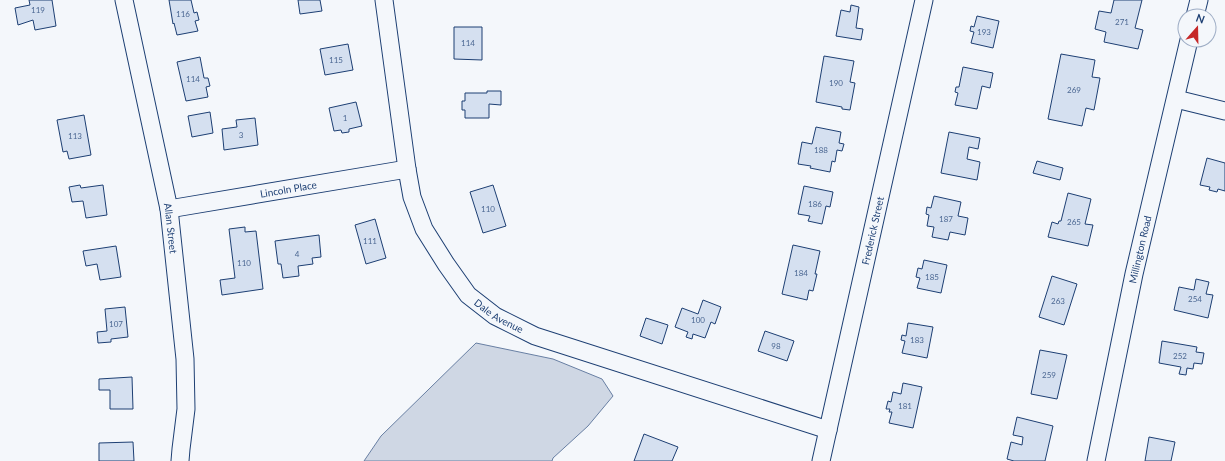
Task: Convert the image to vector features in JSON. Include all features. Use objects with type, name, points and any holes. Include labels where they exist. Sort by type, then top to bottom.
[{"type":"street","name":"Allan Street","points":[[124,0],[169,209],[185,359],[186,409],[180,461]]},
{"type":"street","name":"Dale Avenue","points":[[384,0],[412,197],[424,228],[446,264],[468,295],[495,316],[535,336],[828,430]]},
{"type":"street","name":"Frederick Street","points":[[821,461],[924,0]]},
{"type":"street","name":"Millington Road","points":[[1096,461],[1134,274],[1188,48]]},
{"type":"street","points":[[1176,99],[1225,111]]},
{"type":"street","name":"Lincoln Place","points":[[169,209],[407,169]]},
{"type":"shaded area","points":[[476,343],[553,359],[602,379],[613,396],[588,426],[553,458],[552,461],[364,461],[381,436]]},
{"type":"building","points":[[29,0],[52,0],[56,26],[35,30],[33,20],[18,25],[15,8],[30,5]]},
{"type":"building","points":[[169,0],[191,0],[194,13],[197,12],[199,20],[195,21],[198,31],[177,35],[174,23],[173,24]]},
{"type":"building","points":[[298,0],[320,0],[322,11],[300,14]]},
{"type":"building","points":[[1114,0],[1142,0],[1135,28],[1143,30],[1138,49],[1104,42],[1106,32],[1095,29],[1099,11],[1111,13]]},
{"type":"building","points":[[851,5],[859,7],[856,28],[863,29],[861,40],[836,36],[841,10],[850,12]]},
{"type":"building","points":[[977,16],[999,21],[993,48],[971,43],[974,32],[970,31],[971,26],[974,27]]},
{"type":"building","points":[[454,27],[482,27],[482,60],[454,59]]},
{"type":"building","points":[[348,44],[353,70],[325,75],[320,49]]},
{"type":"building","points":[[1061,54],[1095,60],[1092,77],[1100,78],[1094,110],[1086,108],[1082,126],[1048,119]]},
{"type":"building","points":[[824,56],[854,61],[850,82],[855,83],[850,110],[816,102]]},
{"type":"building","points":[[200,57],[204,78],[208,78],[210,86],[206,87],[208,97],[186,101],[177,62]]},
{"type":"building","points":[[963,67],[993,73],[990,88],[982,86],[977,109],[955,105],[958,93],[955,92],[956,87],[959,87]]},
{"type":"building","points":[[487,91],[501,91],[501,105],[489,104],[489,118],[465,118],[465,110],[462,110],[462,101],[465,101],[465,93],[487,93]]},
{"type":"building","points":[[356,102],[362,126],[349,129],[349,132],[342,133],[341,130],[334,131],[329,108]]},
{"type":"building","points":[[210,112],[213,133],[192,137],[188,116]]},
{"type":"building","points":[[84,115],[91,155],[69,159],[67,151],[63,152],[57,120]]},
{"type":"building","points":[[255,118],[258,145],[224,150],[222,129],[237,127],[236,120]]},
{"type":"building","points":[[816,127],[841,132],[839,143],[844,144],[842,151],[837,150],[835,162],[832,161],[830,172],[810,168],[811,166],[798,164],[802,142],[812,144]]},
{"type":"building","points":[[949,132],[980,138],[978,149],[969,147],[967,159],[980,162],[977,180],[941,173]]},
{"type":"building","points":[[1207,158],[1225,163],[1225,191],[1218,189],[1217,192],[1209,190],[1210,187],[1200,185]]},
{"type":"building","points":[[1037,161],[1063,168],[1060,180],[1033,173]]},
{"type":"building","points":[[80,185],[81,188],[103,185],[107,215],[86,218],[83,201],[72,202],[69,187]]},
{"type":"building","points":[[493,185],[506,226],[483,233],[470,192]]},
{"type":"building","points":[[804,186],[833,192],[830,207],[826,206],[822,224],[808,221],[810,216],[798,214]]},
{"type":"building","points":[[1068,193],[1091,199],[1085,224],[1093,225],[1088,246],[1048,237],[1052,222],[1058,224],[1059,221],[1061,221]]},
{"type":"building","points":[[934,196],[961,202],[958,216],[968,218],[965,235],[950,232],[948,240],[932,237],[934,227],[927,226],[929,215],[926,214],[927,207],[931,208]]},
{"type":"building","points":[[375,219],[386,258],[366,264],[355,225]]},
{"type":"building","points":[[245,227],[245,232],[256,231],[263,289],[222,295],[220,280],[235,278],[229,229]]},
{"type":"building","points":[[319,235],[321,257],[312,258],[313,264],[298,266],[299,276],[283,278],[281,264],[278,264],[275,241]]},
{"type":"building","points":[[793,245],[820,251],[813,291],[809,290],[807,300],[782,294]]},
{"type":"building","points":[[116,246],[121,277],[100,280],[97,264],[86,266],[83,251]]},
{"type":"building","points":[[924,260],[947,265],[941,293],[917,288],[920,278],[916,277],[918,268],[922,269]]},
{"type":"building","points":[[1052,276],[1077,284],[1064,325],[1039,317]]},
{"type":"building","points":[[1196,279],[1209,282],[1206,294],[1213,295],[1208,318],[1174,310],[1179,287],[1194,290]]},
{"type":"building","points":[[703,300],[721,307],[715,324],[711,322],[705,338],[693,334],[692,339],[686,337],[688,332],[675,327],[682,308],[698,314]]},
{"type":"building","points":[[125,307],[128,337],[111,339],[111,342],[98,343],[97,332],[107,331],[105,309]]},
{"type":"building","points":[[646,318],[668,325],[662,344],[640,336]]},
{"type":"building","points":[[908,323],[933,327],[927,358],[902,353],[905,341],[901,340],[902,335],[906,336]]},
{"type":"building","points":[[765,331],[794,341],[787,361],[758,351]]},
{"type":"building","points":[[1162,341],[1197,347],[1196,352],[1204,353],[1202,364],[1194,363],[1193,369],[1187,368],[1186,375],[1179,374],[1181,367],[1159,363]]},
{"type":"building","points":[[1040,350],[1067,355],[1057,399],[1031,394]]},
{"type":"building","points":[[132,377],[133,409],[110,409],[110,390],[99,390],[99,379]]},
{"type":"building","points":[[903,383],[922,387],[913,428],[889,423],[892,412],[889,412],[890,409],[886,409],[888,401],[891,402],[893,392],[901,394]]},
{"type":"building","points":[[1017,417],[1053,426],[1045,461],[1014,461],[1007,459],[1011,442],[1022,445],[1023,437],[1013,435]]},
{"type":"building","points":[[644,434],[678,447],[672,461],[634,461]]},
{"type":"building","points":[[1149,437],[1175,442],[1171,461],[1145,461]]},
{"type":"building","points":[[133,442],[134,461],[99,461],[99,443]]}]
